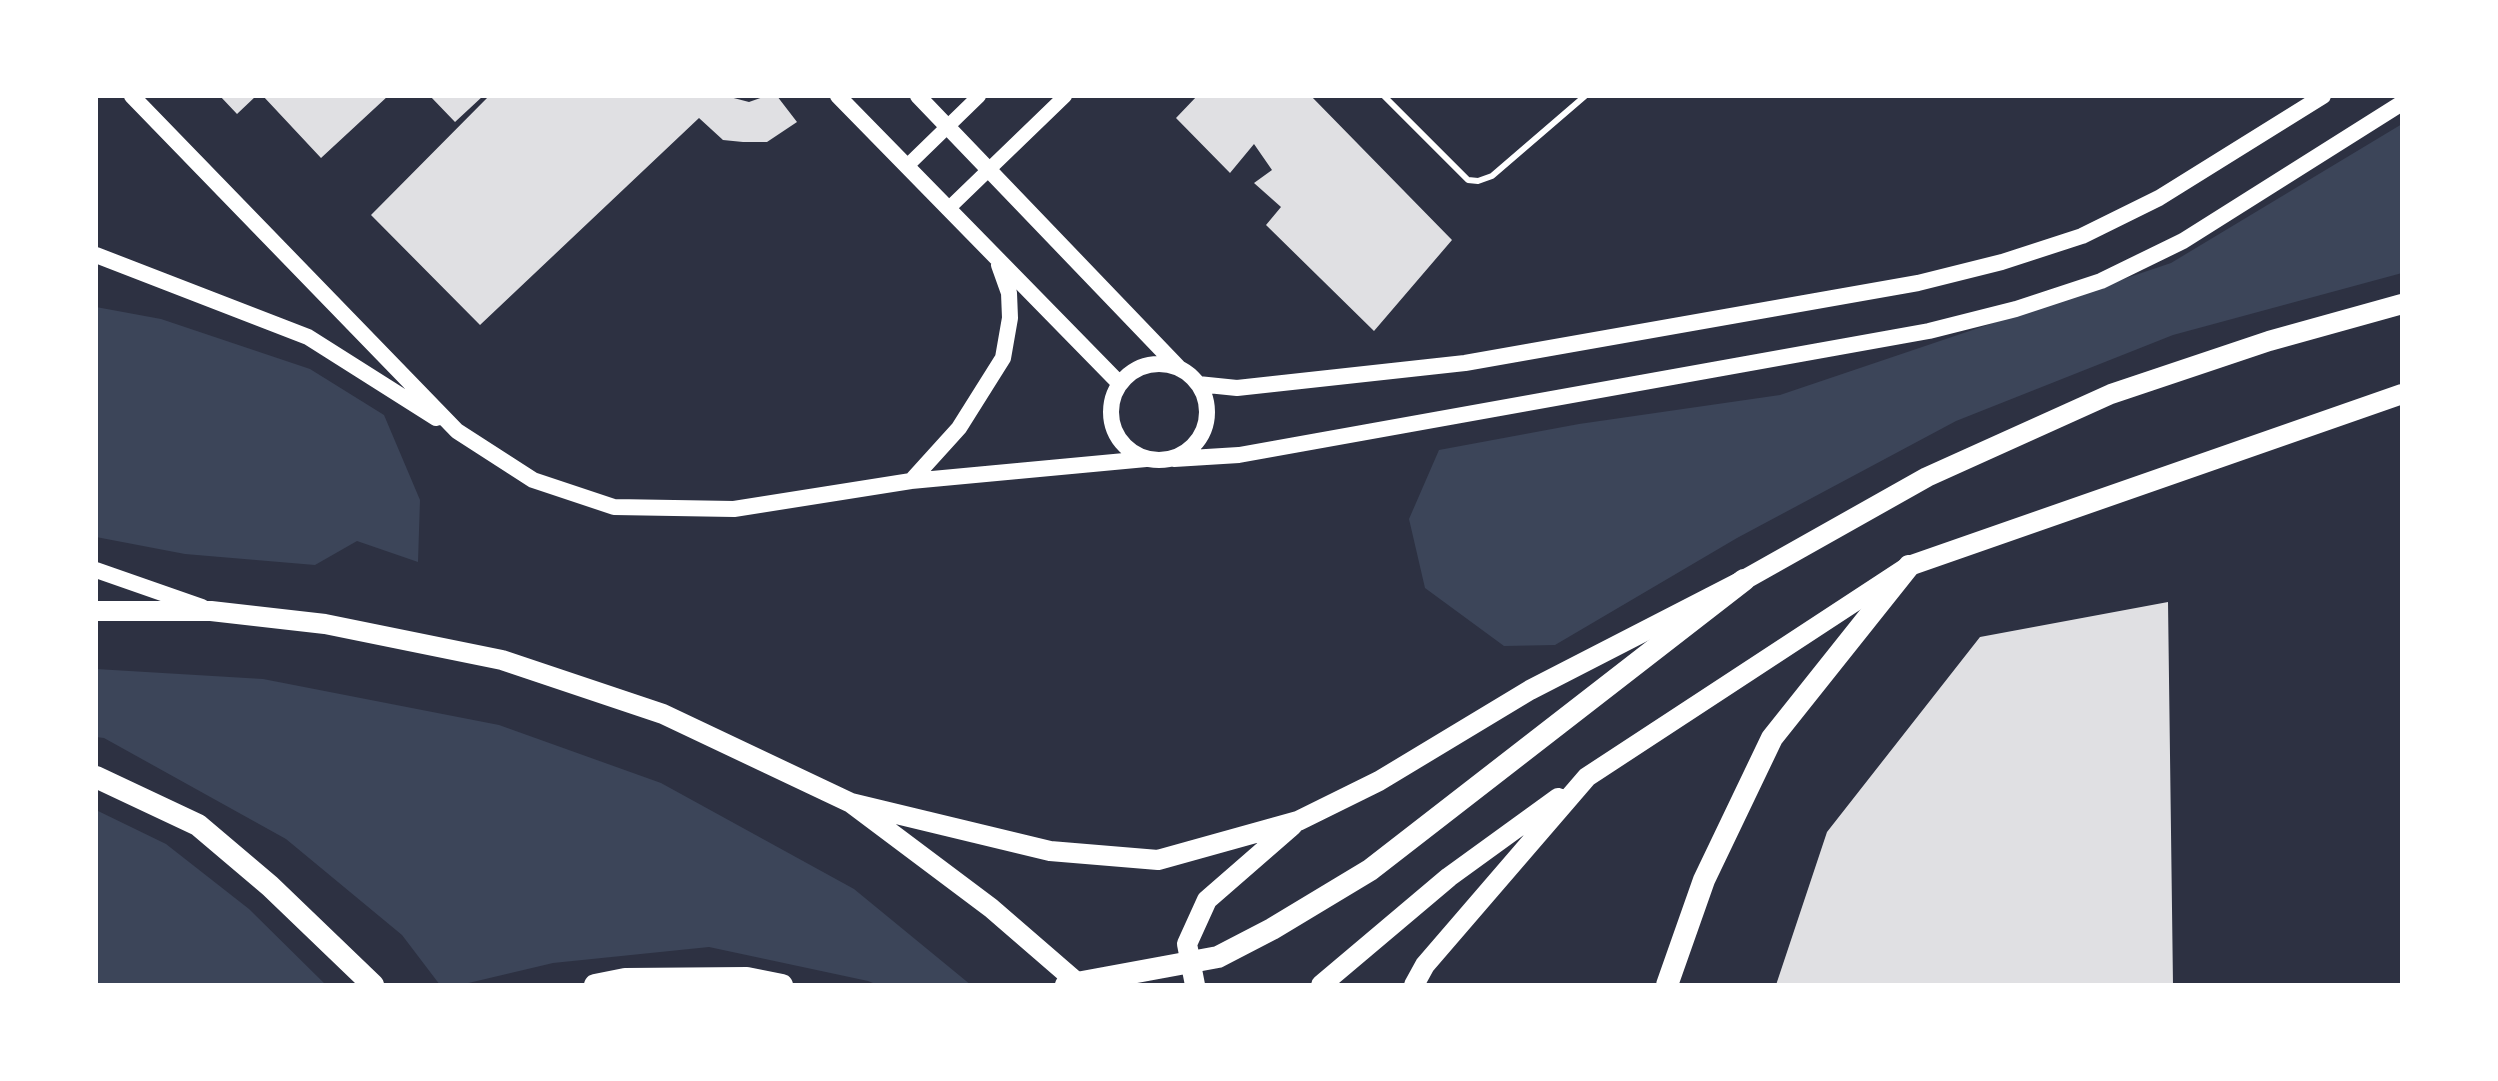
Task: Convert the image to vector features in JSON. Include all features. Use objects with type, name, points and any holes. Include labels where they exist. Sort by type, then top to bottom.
[{"type":"highway","points":[[1667,985],[1704,880],[1772,738],[1909,566]]},
{"type":"highway","points":[[1066,985],[1218,957],[1272,929],[1370,870],[1744,580]]},
{"type":"highway","points":[[96,777],[198,825],[270,886],[373,985]]},
{"type":"highway","points":[[595,985],[625,979],[747,978],[782,985]]},
{"type":"main road","points":[[132,96],[457,431]]},
{"type":"main road","points":[[838,96],[1120,384]]},
{"type":"main road","points":[[918,96],[1180,369],[1198,384],[1207,408],[1207,421],[1196,444],[1174,459]]},
{"type":"main road","points":[[1198,384],[1237,388],[1465,363],[1918,283],[2002,262],[2082,236],[2159,198],[2323,96]]},
{"type":"main road","points":[[96,255],[308,337],[533,480],[614,507],[734,509],[911,481],[1146,459],[1160,461],[1239,455],[1929,331],[2016,309],[2101,281],[2183,241],[2402,103]]},
{"type":"main road","points":[[911,481],[959,428],[1003,358],[1010,318],[1009,293],[996,258]]},
{"type":"main road","points":[[851,803],[1050,851],[1158,860],[1298,821],[1379,781],[1530,690],[1744,580],[1927,477],[2111,394],[2269,341],[2402,304]]},
{"type":"main road","points":[[1146,459],[1131,453],[1120,442],[1110,413],[1112,398],[1129,374],[1153,364],[1180,369]]},
{"type":"main road","points":[[1321,985],[1449,877],[1587,777],[1909,566],[2402,394]]},
{"type":"main road","points":[[96,570],[211,611]]},
{"type":"main road","points":[[96,611],[211,611],[325,624],[502,660],[663,714],[851,803],[991,908],[1080,985]]},
{"type":"main road","points":[[1414,985],[1425,965],[1587,777]]},
{"type":"main road","points":[[1195,985],[1187,944],[1207,900],[1298,821]]},
{"type":"street","points":[[907,166],[979,96]]},
{"type":"street","points":[[948,209],[1065,96]]},
{"type":"lane","points":[[1384,96],[1468,180],[1478,181],[1492,176],[1585,96]]},
{"type":"shaded area","points":[[2402,124],[2402,273],[2173,335],[1956,421],[1737,538],[1555,645],[1504,646],[1425,588],[1409,519],[1439,450],[1579,424],[1780,395],[2171,263]]},
{"type":"shaded area","points":[[96,307],[161,319],[310,369],[384,415],[420,500],[418,562],[357,541],[315,565],[185,554],[96,537]]},
{"type":"shaded area","points":[[96,669],[263,679],[499,725],[661,783],[854,889],[971,985],[878,985],[709,947],[553,963],[460,985],[440,985],[402,935],[286,839],[104,738],[96,737]]},
{"type":"shaded area","points":[[96,810],[166,844],[249,909],[326,985],[96,985]]},
{"type":"building","points":[[220,96],[256,96],[237,114]]},
{"type":"building","points":[[263,96],[388,96],[321,158]]},
{"type":"building","points":[[430,96],[483,96],[455,122]]},
{"type":"building","points":[[489,96],[726,96],[749,102],[777,96],[797,122],[767,142],[743,142],[723,140],[699,118],[480,325],[371,215]]},
{"type":"building","points":[[1197,96],[1311,96],[1452,240],[1374,331],[1266,225],[1281,207],[1254,183],[1272,170],[1254,144],[1230,173],[1176,118]]},
{"type":"building","points":[[2168,602],[2173,985],[1776,985],[1827,832],[1980,637]]}]
